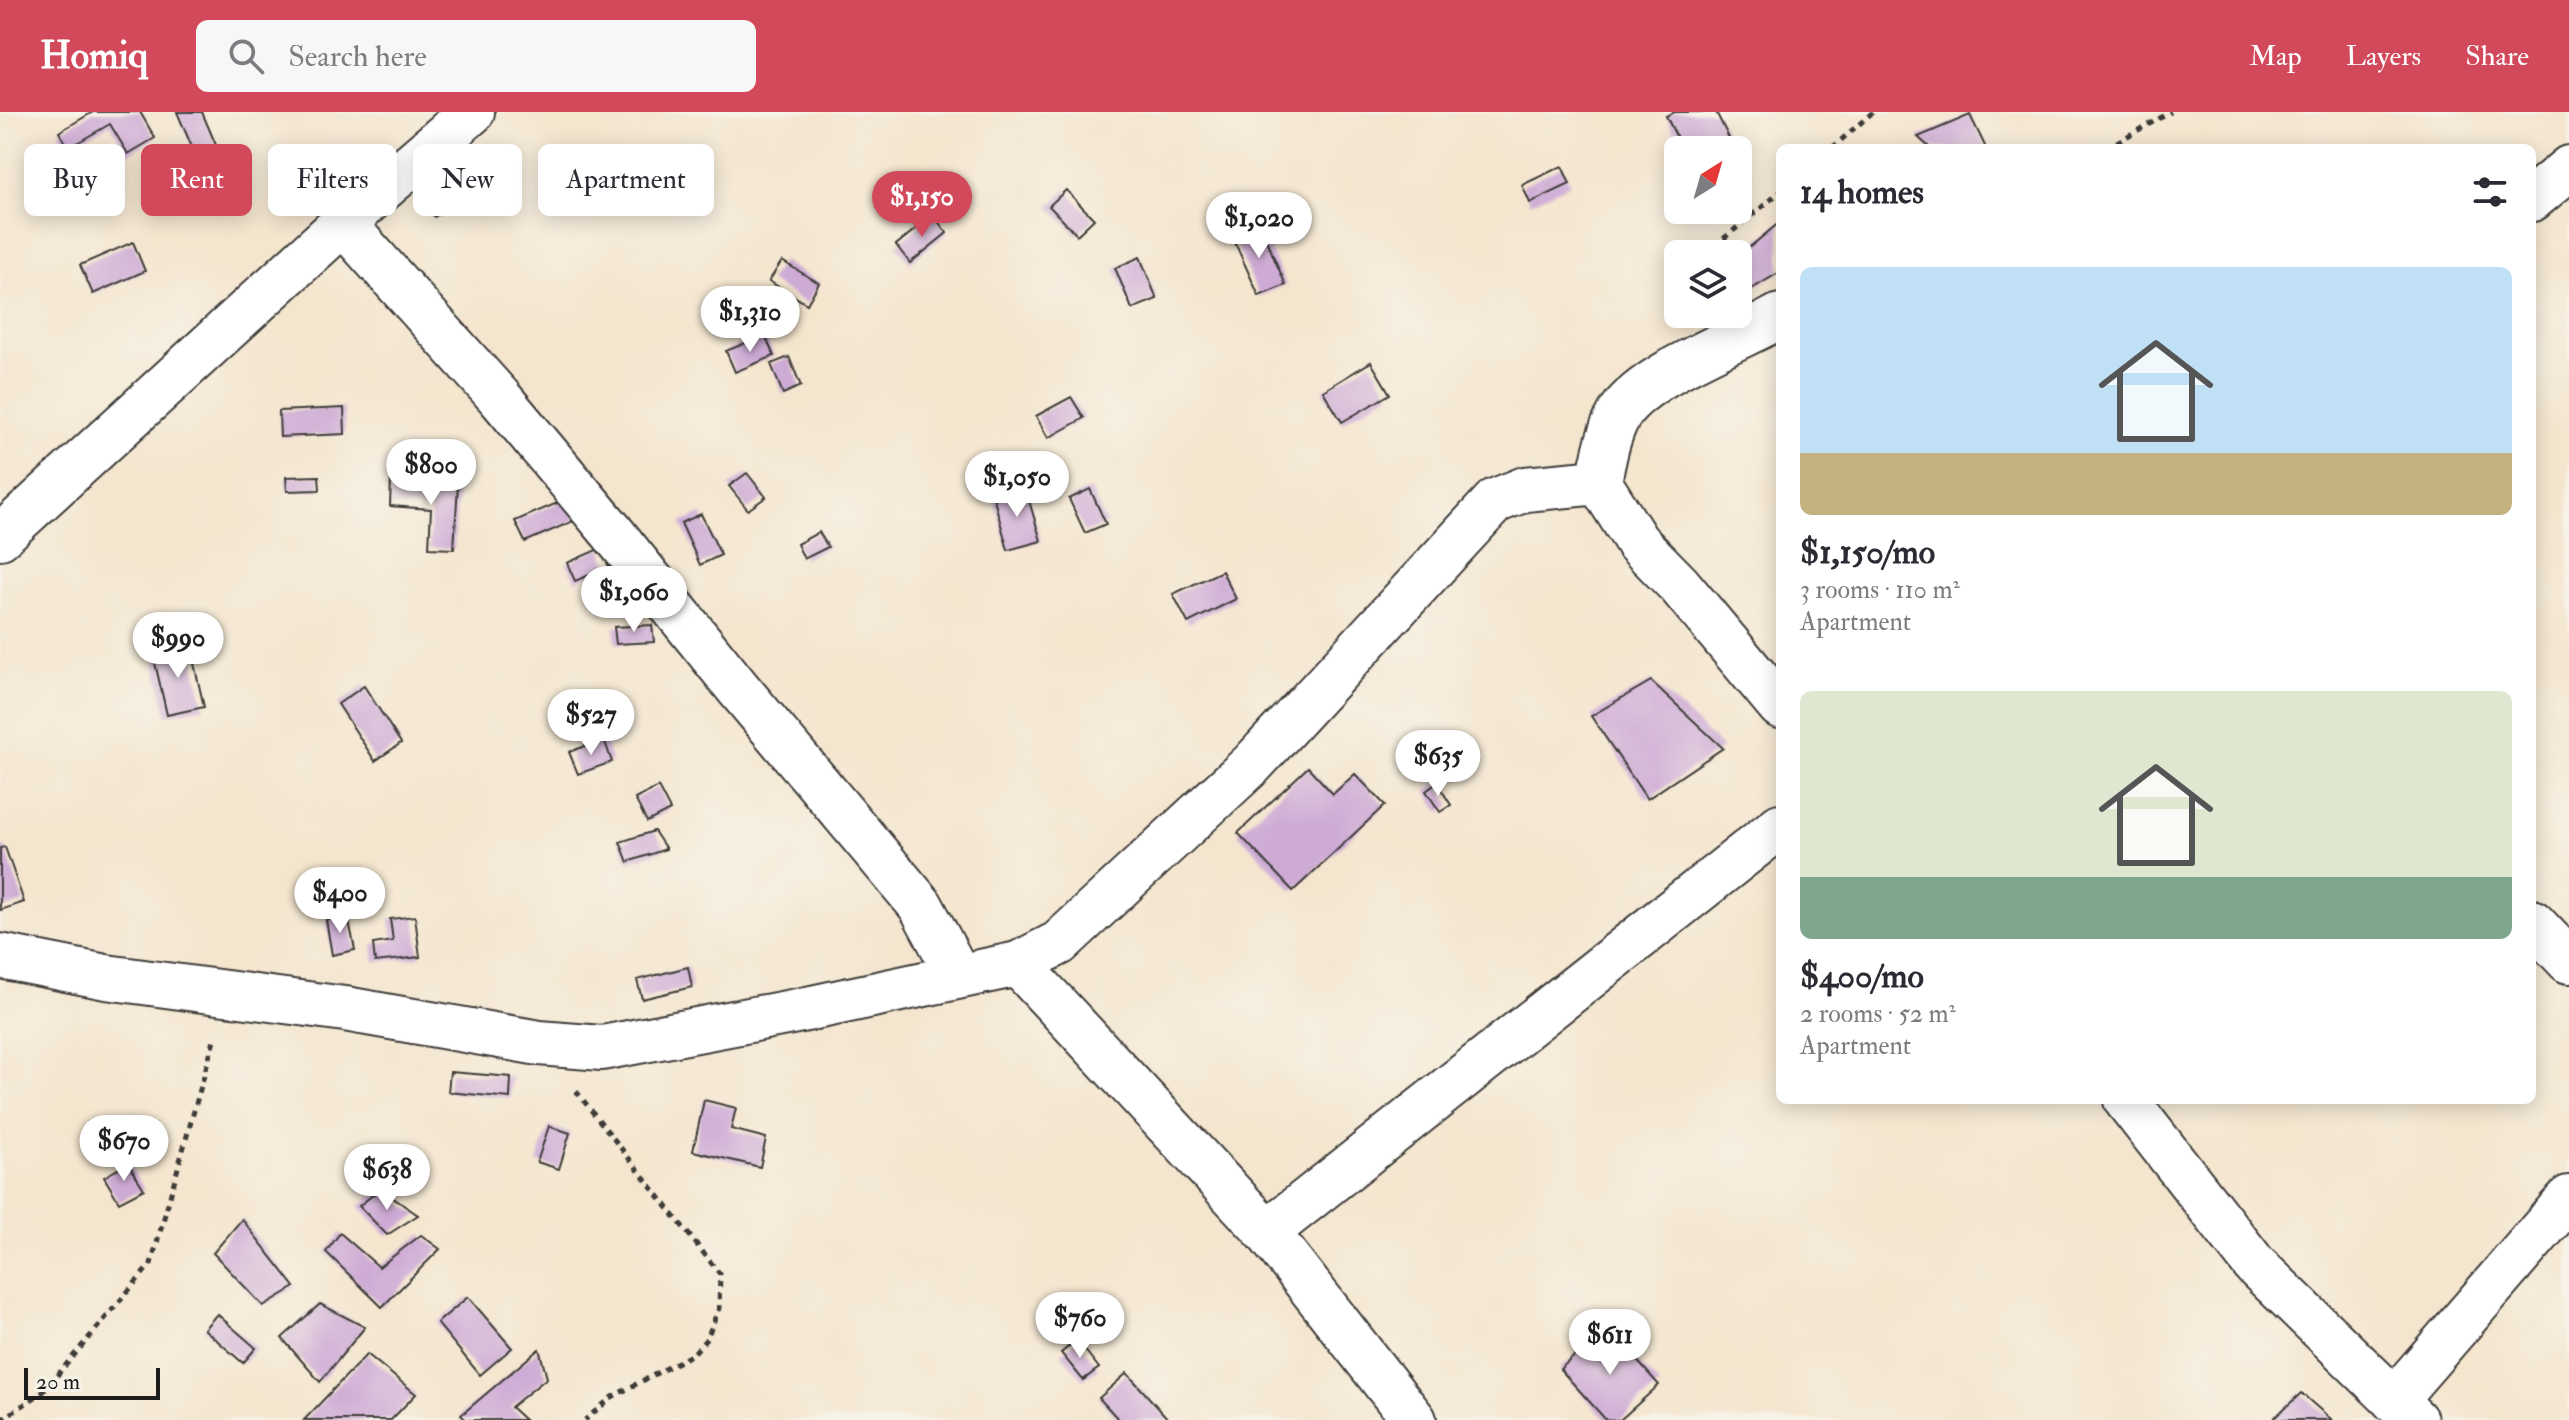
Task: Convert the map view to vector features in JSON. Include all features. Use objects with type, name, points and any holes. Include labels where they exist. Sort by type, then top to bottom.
[{"type":"street","points":[[0,537],[343,223],[472,112]]},
{"type":"street","points":[[2536,196],[2569,168]]},
{"type":"street","points":[[343,223],[500,398],[921,906],[958,975]]},
{"type":"street","points":[[1776,318],[1683,365],[1625,407],[1606,445],[1599,482],[1637,542],[1680,586],[1776,701]]},
{"type":"street","points":[[0,956],[106,977],[345,1009],[539,1043],[602,1048],[1018,964],[1059,943],[1252,764],[1495,501],[1525,489],[1599,482]]},
{"type":"street","points":[[1267,1232],[1776,829]]},
{"type":"street","points":[[2536,926],[2569,961]]},
{"type":"street","points":[[1018,964],[1267,1232],[1414,1420]]},
{"type":"street","points":[[2129,1104],[2255,1265],[2404,1410],[2569,1198]]},
{"type":"path","points":[[1837,144],[1873,112]]},
{"type":"path","points":[[2113,144],[2171,112]]},
{"type":"path","points":[[1722,240],[1776,195]]},
{"type":"path","points":[[1,1420],[43,1392],[151,1264],[228,993]]},
{"type":"path","points":[[539,1043],[655,1195],[720,1274],[719,1308],[707,1338],[693,1354],[612,1397],[585,1420]]},
{"type":"building","points":[[93,112],[140,112],[155,138],[128,154],[125,144],[110,124],[75,144],[66,144],[59,132]]},
{"type":"building","points":[[177,112],[202,112],[216,144],[191,144]]},
{"type":"building","points":[[1675,112],[1716,112],[1728,136],[1676,136],[1666,116]]},
{"type":"building","points":[[1970,115],[1984,144],[1926,144],[1918,137]]},
{"type":"building","points":[[1562,166],[1570,184],[1530,203],[1522,185]]},
{"type":"building","points":[[1066,190],[1094,219],[1077,235],[1049,206]]},
{"type":"building","points":[[933,215],[947,233],[910,263],[896,245]]},
{"type":"building","points":[[1259,224],[1286,285],[1259,296],[1232,236]]},
{"type":"building","points":[[1776,225],[1776,274],[1752,289],[1752,245]]},
{"type":"building","points":[[133,242],[145,271],[93,294],[80,265]]},
{"type":"building","points":[[1140,257],[1157,299],[1132,309],[1115,268]]},
{"type":"building","points":[[782,261],[819,283],[807,304],[769,281]]},
{"type":"building","points":[[765,335],[774,356],[735,372],[726,351]]},
{"type":"building","points":[[789,357],[801,386],[783,394],[771,364]]},
{"type":"building","points":[[1371,362],[1390,394],[1342,422],[1323,391]]},
{"type":"building","points":[[1071,397],[1084,418],[1048,438],[1036,416]]},
{"type":"building","points":[[344,408],[345,434],[280,437],[279,411]]},
{"type":"building","points":[[747,473],[766,497],[748,510],[729,486]]},
{"type":"building","points":[[319,476],[320,490],[287,491],[286,477]]},
{"type":"building","points":[[391,480],[458,484],[454,549],[429,548],[431,509],[390,506]]},
{"type":"building","points":[[1025,487],[1041,541],[1008,550],[993,496]]},
{"type":"building","points":[[1090,489],[1106,524],[1085,533],[1069,499]]},
{"type":"building","points":[[569,498],[578,519],[525,542],[515,521]]},
{"type":"building","points":[[701,514],[721,555],[700,565],[681,523]]},
{"type":"building","points":[[819,532],[828,547],[804,559],[797,544]]},
{"type":"building","points":[[601,548],[609,567],[575,581],[567,563]]},
{"type":"building","points":[[1222,571],[1236,599],[1188,623],[1173,594]]},
{"type":"building","points":[[652,625],[654,642],[616,644],[614,627]]},
{"type":"building","points":[[190,646],[204,707],[167,715],[153,654]]},
{"type":"building","points":[[1651,681],[1723,748],[1647,799],[1591,716]]},
{"type":"building","points":[[364,686],[401,743],[375,761],[338,704]]},
{"type":"building","points":[[604,739],[612,762],[578,774],[569,752]]},
{"type":"building","points":[[1308,767],[1333,794],[1355,774],[1385,805],[1293,891],[1238,833]]},
{"type":"building","points":[[1437,783],[1451,805],[1440,812],[1426,791]]},
{"type":"building","points":[[658,787],[670,810],[647,822],[635,799]]},
{"type":"building","points":[[654,831],[666,849],[628,862],[620,842]]},
{"type":"building","points":[[5,847],[24,902],[0,910],[0,848]]},
{"type":"building","points":[[348,916],[355,950],[332,955],[326,920]]},
{"type":"building","points":[[415,916],[420,957],[375,962],[373,944],[393,941],[390,919]]},
{"type":"building","points":[[688,967],[692,987],[642,999],[637,980]]},
{"type":"building","points":[[450,1072],[511,1077],[510,1098],[448,1092]]},
{"type":"building","points":[[704,1100],[736,1108],[731,1129],[766,1138],[760,1167],[693,1151]]},
{"type":"building","points":[[549,1126],[570,1133],[559,1169],[537,1162]]},
{"type":"building","points":[[128,1163],[144,1189],[119,1202],[104,1177]]},
{"type":"building","points":[[380,1189],[418,1215],[387,1235],[359,1206]]},
{"type":"building","points":[[242,1219],[295,1287],[263,1306],[213,1253]]},
{"type":"building","points":[[340,1233],[379,1267],[421,1235],[440,1249],[382,1307],[326,1252]]},
{"type":"building","points":[[468,1297],[512,1348],[480,1375],[437,1323]]},
{"type":"building","points":[[320,1304],[365,1327],[320,1382],[282,1338]]},
{"type":"building","points":[[217,1314],[256,1348],[243,1363],[204,1329]]},
{"type":"building","points":[[1607,1327],[1659,1385],[1620,1420],[1606,1420],[1560,1369]]},
{"type":"building","points":[[1077,1340],[1099,1368],[1083,1380],[1061,1353]]},
{"type":"building","points":[[539,1349],[547,1378],[511,1407],[525,1420],[466,1420],[461,1415]]},
{"type":"building","points":[[367,1354],[416,1394],[391,1420],[304,1420]]},
{"type":"building","points":[[1127,1373],[1169,1420],[1119,1420],[1099,1398]]},
{"type":"building","points":[[2301,1393],[2332,1420],[2272,1420]]}]
